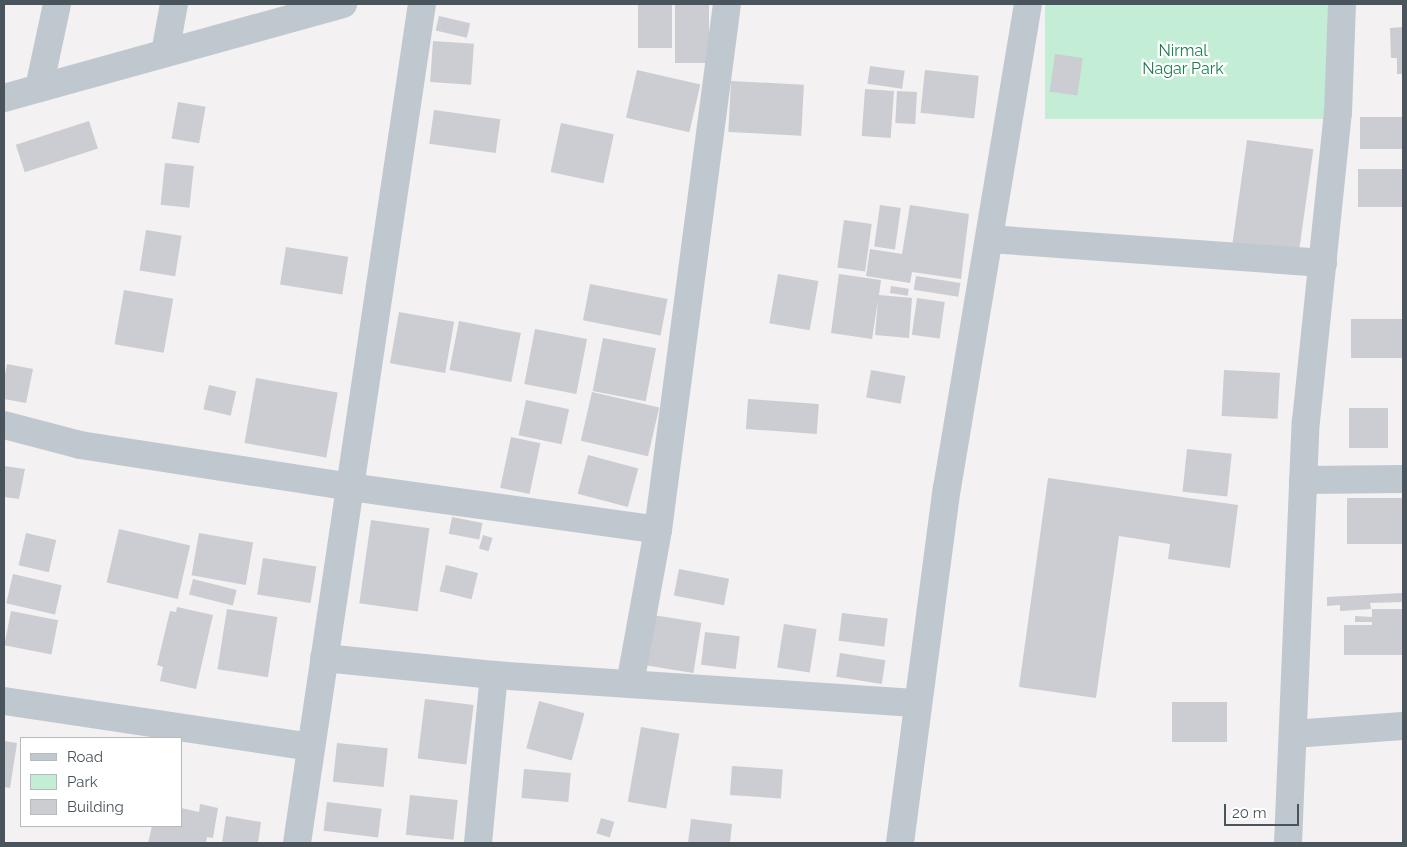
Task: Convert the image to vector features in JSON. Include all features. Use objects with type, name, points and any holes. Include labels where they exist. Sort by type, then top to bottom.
[{"type":"street","points":[[39,88],[57,4]]},
{"type":"street","points":[[165,53],[174,4]]},
{"type":"street","points":[[4,98],[343,4]]},
{"type":"street","points":[[297,843],[422,4]]},
{"type":"street","points":[[630,684],[658,530],[727,4]]},
{"type":"street","points":[[900,843],[947,488],[1028,4]]},
{"type":"street","points":[[1288,843],[1306,421],[1338,114],[1342,4]]},
{"type":"street","points":[[989,239],[1323,263]]},
{"type":"street","points":[[4,425],[80,445],[350,487],[658,530]]},
{"type":"street","points":[[1303,480],[1403,479]]},
{"type":"street","points":[[324,658],[494,675],[918,703]]},
{"type":"street","points":[[478,843],[494,675]]},
{"type":"street","points":[[4,701],[311,747]]},
{"type":"street","points":[[1293,734],[1403,726]]},
{"type":"green space","name":"Nirmal Nagar Park","points":[[1045,4],[1333,4],[1333,119],[1045,119]]},
{"type":"building","points":[[638,4],[672,4],[672,48],[638,48]]},
{"type":"building","points":[[675,4],[709,4],[709,63],[675,63]]},
{"type":"building","points":[[439,16],[470,23],[467,38],[436,31]]},
{"type":"building","points":[[1403,27],[1403,74],[1397,74],[1397,58],[1391,58],[1390,28]]},
{"type":"building","points":[[433,41],[474,44],[471,85],[430,82]]},
{"type":"building","points":[[1055,54],[1083,58],[1077,96],[1050,92]]},
{"type":"building","points":[[870,66],[905,71],[902,89],[867,84]]},
{"type":"building","points":[[637,70],[700,85],[689,132],[626,118]]},
{"type":"building","points":[[925,70],[979,76],[974,118],[921,113]]},
{"type":"building","points":[[731,81],[804,85],[801,136],[728,132]]},
{"type":"building","points":[[865,89],[894,91],[891,138],[862,136]]},
{"type":"building","points":[[897,91],[917,92],[915,124],[895,123]]},
{"type":"building","points":[[178,102],[206,107],[199,143],[172,138]]},
{"type":"building","points":[[434,110],[500,119],[496,153],[429,144]]},
{"type":"building","points":[[1360,117],[1403,117],[1403,149],[1360,149]]},
{"type":"building","points":[[89,121],[98,149],[25,172],[16,145]]},
{"type":"building","points":[[561,123],[614,134],[603,183],[551,172]]},
{"type":"building","points":[[1247,140],[1313,149],[1299,254],[1232,245]]},
{"type":"building","points":[[165,163],[194,166],[189,208],[161,205]]},
{"type":"building","points":[[1358,169],[1403,169],[1403,207],[1358,207]]},
{"type":"building","points":[[880,205],[901,208],[895,250],[874,247]]},
{"type":"building","points":[[910,205],[969,214],[961,279],[912,272],[910,283],[866,276],[870,249],[902,254]]},
{"type":"building","points":[[844,220],[872,224],[865,271],[837,268]]},
{"type":"building","points":[[146,230],[182,236],[175,276],[140,270]]},
{"type":"building","points":[[286,247],[348,257],[342,294],[280,285]]},
{"type":"building","points":[[778,274],[818,281],[810,330],[769,323]]},
{"type":"building","points":[[839,274],[881,280],[879,295],[912,298],[909,338],[875,335],[878,300],[872,339],[831,333]]},
{"type":"building","points":[[916,276],[960,283],[958,297],[914,290]]},
{"type":"building","points":[[590,284],[668,299],[660,335],[583,320]]},
{"type":"building","points":[[891,286],[909,289],[908,296],[890,293]]},
{"type":"building","points":[[124,290],[173,299],[164,353],[114,344]]},
{"type":"building","points":[[917,298],[945,302],[940,339],[912,335]]},
{"type":"building","points":[[399,312],[454,322],[445,373],[390,363]]},
{"type":"building","points":[[1351,319],[1403,319],[1403,358],[1351,358]]},
{"type":"building","points":[[459,321],[521,333],[511,382],[449,370]]},
{"type":"building","points":[[535,329],[587,339],[576,394],[524,384]]},
{"type":"building","points":[[603,338],[656,348],[646,401],[593,391]]},
{"type":"building","points":[[7,364],[33,369],[26,403],[4,399],[4,380]]},
{"type":"building","points":[[871,370],[905,376],[901,404],[866,398]]},
{"type":"building","points":[[1224,370],[1280,373],[1278,419],[1222,416]]},
{"type":"building","points":[[256,378],[338,392],[326,457],[245,443]]},
{"type":"building","points":[[209,385],[236,391],[231,416],[203,409]]},
{"type":"building","points":[[592,392],[659,408],[648,456],[581,441]]},
{"type":"building","points":[[748,399],[819,404],[817,434],[746,429]]},
{"type":"building","points":[[526,400],[569,409],[562,444],[519,435]]},
{"type":"building","points":[[1349,408],[1388,408],[1388,448],[1349,448]]},
{"type":"building","points":[[511,437],[540,443],[530,494],[500,488]]},
{"type":"building","points":[[1187,449],[1232,454],[1227,496],[1183,492]]},
{"type":"building","points":[[588,455],[638,468],[628,507],[578,494]]},
{"type":"building","points":[[4,466],[25,469],[19,499],[4,497]]},
{"type":"building","points":[[1048,478],[1238,505],[1230,568],[1168,559],[1170,544],[1119,536],[1096,698],[1019,687]]},
{"type":"building","points":[[1347,498],[1403,498],[1403,544],[1347,544]]},
{"type":"building","points":[[452,517],[482,523],[479,540],[449,534]]},
{"type":"building","points":[[371,520],[429,528],[418,611],[359,603]]},
{"type":"building","points":[[119,529],[190,545],[178,599],[107,583]]},
{"type":"building","points":[[26,533],[56,540],[49,572],[19,565]]},
{"type":"building","points":[[199,533],[253,543],[246,585],[192,575]]},
{"type":"building","points":[[483,535],[493,538],[488,551],[479,548]]},
{"type":"building","points":[[263,558],[316,566],[311,603],[257,595]]},
{"type":"building","points":[[446,565],[478,573],[471,599],[439,591]]},
{"type":"building","points":[[679,569],[729,579],[724,605],[674,596]]},
{"type":"building","points":[[13,574],[62,585],[55,614],[6,603]]},
{"type":"building","points":[[193,579],[237,590],[233,605],[189,595]]},
{"type":"building","points":[[1403,593],[1403,602],[1370,603],[1371,609],[1340,611],[1340,605],[1327,606],[1327,597]]},
{"type":"building","points":[[177,607],[213,615],[196,689],[160,681],[163,667],[157,665],[170,611],[176,612]]},
{"type":"building","points":[[227,609],[277,617],[268,677],[217,669]]},
{"type":"building","points":[[1372,609],[1403,609],[1403,655],[1344,655],[1344,625],[1372,625],[1372,622],[1355,622],[1355,616],[1372,617]]},
{"type":"building","points":[[11,611],[58,620],[51,655],[4,645]]},
{"type":"building","points":[[842,613],[888,619],[884,646],[839,641]]},
{"type":"building","points":[[653,615],[701,623],[693,673],[645,665]]},
{"type":"building","points":[[784,624],[817,629],[810,673],[777,667]]},
{"type":"building","points":[[705,632],[740,636],[736,669],[701,665]]},
{"type":"building","points":[[840,653],[885,660],[882,684],[836,677]]},
{"type":"building","points":[[425,699],[474,705],[466,765],[418,759]]},
{"type":"building","points":[[539,701],[584,713],[572,760],[526,748]]},
{"type":"building","points":[[1172,702],[1227,702],[1227,742],[1172,742]]},
{"type":"building","points":[[641,727],[679,734],[666,809],[628,802]]},
{"type":"building","points":[[4,741],[17,743],[10,788],[4,787]]},
{"type":"building","points":[[337,743],[388,748],[384,787],[333,782]]},
{"type":"building","points":[[732,766],[783,770],[781,798],[730,795]]},
{"type":"building","points":[[524,769],[571,773],[568,802],[521,798]]},
{"type":"building","points":[[410,795],[458,800],[454,840],[406,835]]},
{"type":"building","points":[[327,802],[382,809],[378,837],[323,831]]},
{"type":"building","points":[[200,804],[218,808],[213,838],[207,837],[206,843],[148,843],[152,827],[182,827],[182,808],[199,812]]},
{"type":"building","points":[[226,816],[261,822],[258,843],[222,843]]},
{"type":"building","points":[[601,818],[614,822],[610,837],[596,833]]},
{"type":"building","points":[[691,819],[732,824],[730,843],[688,843]]}]
